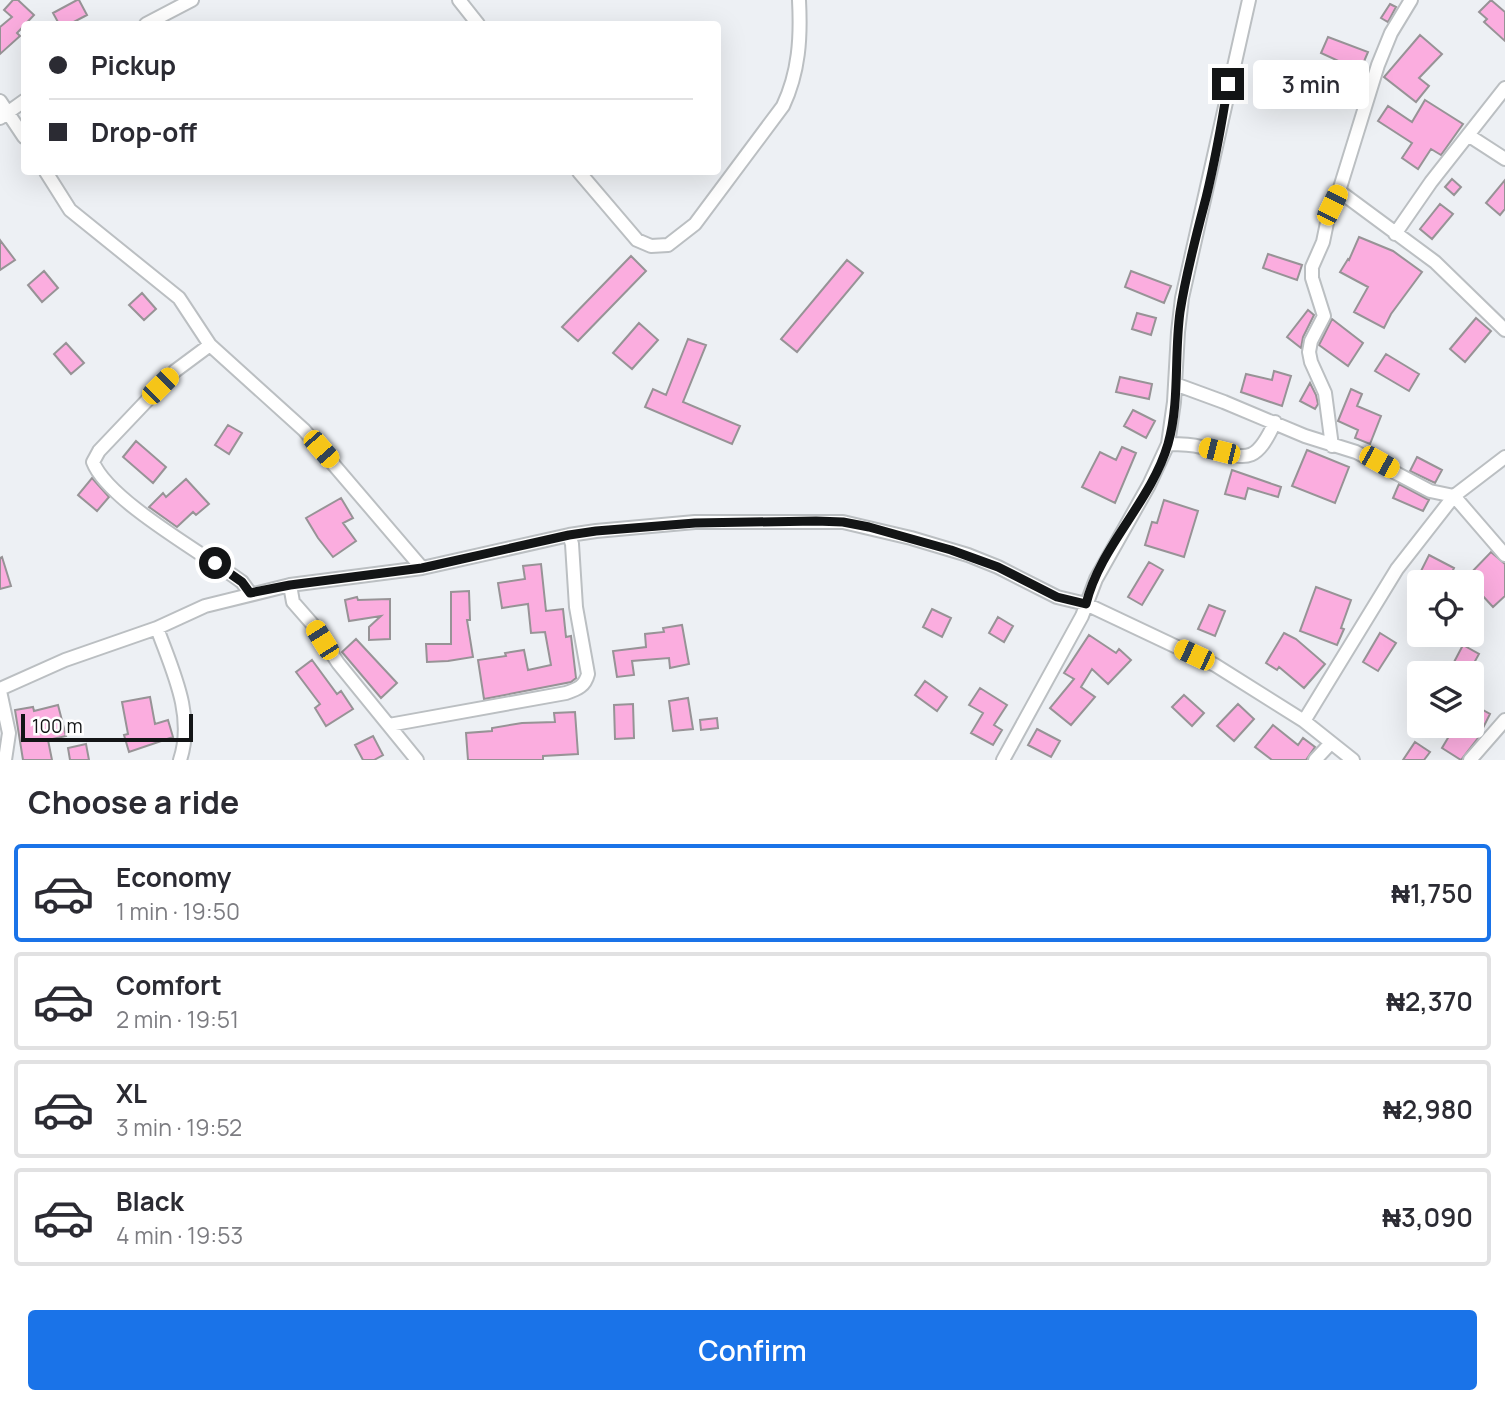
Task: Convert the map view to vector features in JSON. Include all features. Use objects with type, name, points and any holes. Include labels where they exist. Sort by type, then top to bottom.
[{"type":"street","points":[[152,21],[192,0]]},
{"type":"street","points":[[459,0],[476,21]]},
{"type":"street","points":[[582,175],[637,240],[651,246],[668,245],[695,224],[783,106],[792,85],[801,38],[799,0]]},
{"type":"street","points":[[1003,760],[1042,691],[1096,579],[1149,485],[1168,444],[1180,314],[1191,250],[1205,199],[1228,84],[1249,0]]},
{"type":"street","points":[[1332,446],[1325,393],[1309,352],[1311,341],[1324,316],[1312,278],[1312,267],[1323,242],[1329,213],[1339,191],[1378,65],[1391,33],[1411,0]]},
{"type":"street","points":[[1395,234],[1505,88]]},
{"type":"street","points":[[21,102],[3,110],[21,133]]},
{"type":"street","points":[[1468,135],[1505,159]]},
{"type":"street","points":[[48,175],[70,210],[179,298],[210,345],[304,430],[422,568]]},
{"type":"street","points":[[1339,191],[1435,262],[1505,330]]},
{"type":"street","points":[[210,345],[175,371],[107,442],[93,462],[97,474],[112,489],[166,531],[242,582],[250,593]]},
{"type":"street","points":[[1175,384],[1332,446],[1356,452],[1430,491],[1454,496],[1505,555]]},
{"type":"street","points":[[1168,444],[1197,446],[1235,456],[1247,456],[1257,452],[1266,442],[1275,422]]},
{"type":"street","points":[[1304,721],[1397,569],[1454,496],[1505,457]]},
{"type":"street","points":[[5,760],[9,733],[0,690],[65,660],[158,628],[205,606],[290,585],[422,568],[569,535],[695,523],[803,520],[843,522],[911,538],[998,567],[1057,597],[1086,604],[1215,665],[1304,721],[1353,760]]},
{"type":"street","points":[[389,725],[566,693],[582,687],[587,674],[576,607],[572,544],[569,535]]},
{"type":"street","points":[[290,585],[293,602],[314,626],[338,663],[417,760]]},
{"type":"street","points":[[158,628],[185,708],[184,749],[180,760]]},
{"type":"street","points":[[1470,760],[1505,720]]},
{"type":"street","points":[[1315,760],[1330,744]]},
{"type":"building","points":[[13,0],[18,0],[34,15],[28,21],[21,21],[21,29],[17,33],[20,36],[0,54],[0,27],[12,17],[4,10]]},
{"type":"building","points":[[79,0],[87,15],[76,21],[57,21],[53,13]]},
{"type":"building","points":[[1491,0],[1505,12],[1505,41],[1484,22],[1487,19],[1479,12]]},
{"type":"building","points":[[1390,4],[1396,7],[1388,22],[1381,18]]},
{"type":"building","points":[[1420,35],[1442,54],[1419,78],[1429,86],[1416,102],[1384,77]]},
{"type":"building","points":[[1328,37],[1368,52],[1360,71],[1321,53]]},
{"type":"building","points":[[1425,100],[1463,124],[1441,155],[1431,149],[1418,169],[1402,158],[1412,143],[1378,121],[1388,106],[1412,122]]},
{"type":"building","points":[[1452,179],[1461,187],[1454,195],[1445,187]]},
{"type":"building","points":[[1505,180],[1505,209],[1500,215],[1486,203]]},
{"type":"building","points":[[1440,204],[1453,214],[1432,239],[1420,229]]},
{"type":"building","points":[[1359,237],[1393,251],[1422,272],[1384,328],[1354,312],[1368,287],[1340,272],[1349,260]]},
{"type":"building","points":[[0,240],[15,260],[0,270]]},
{"type":"building","points":[[1268,254],[1302,265],[1297,280],[1263,268]]},
{"type":"building","points":[[631,256],[646,271],[578,341],[562,327]]},
{"type":"building","points":[[847,260],[863,273],[797,352],[781,339]]},
{"type":"building","points":[[44,271],[58,288],[42,302],[28,285]]},
{"type":"building","points":[[1131,271],[1171,286],[1164,303],[1125,287]]},
{"type":"building","points":[[142,293],[156,309],[144,320],[129,305]]},
{"type":"building","points":[[1308,310],[1314,315],[1303,337],[1301,348],[1287,337]]},
{"type":"building","points":[[1137,313],[1156,318],[1151,335],[1132,329]]},
{"type":"building","points":[[1476,318],[1491,331],[1465,362],[1450,349]]},
{"type":"building","points":[[1332,319],[1363,343],[1348,366],[1319,345]]},
{"type":"building","points":[[639,323],[658,340],[632,369],[613,353]]},
{"type":"building","points":[[688,339],[706,345],[683,402],[740,426],[732,444],[645,407],[653,389],[666,395]]},
{"type":"building","points":[[66,343],[84,363],[71,374],[54,354]]},
{"type":"building","points":[[1386,354],[1419,374],[1409,391],[1375,371]]},
{"type":"building","points":[[1274,371],[1291,376],[1282,406],[1241,392],[1246,374],[1272,380]]},
{"type":"building","points":[[1120,377],[1152,384],[1149,399],[1116,392]]},
{"type":"building","points":[[1310,383],[1318,404],[1315,409],[1300,401]]},
{"type":"building","points":[[1351,389],[1362,394],[1357,406],[1381,416],[1370,444],[1355,438],[1358,430],[1338,421]]},
{"type":"building","points":[[1133,410],[1155,421],[1146,438],[1124,426]]},
{"type":"building","points":[[228,425],[242,433],[229,454],[215,445]]},
{"type":"building","points":[[136,441],[166,467],[153,483],[123,457]]},
{"type":"building","points":[[1122,447],[1136,453],[1115,503],[1082,487],[1100,452],[1116,460]]},
{"type":"building","points":[[1307,450],[1349,467],[1335,503],[1292,486]]},
{"type":"building","points":[[1417,457],[1442,470],[1435,483],[1410,471]]},
{"type":"building","points":[[1232,470],[1281,487],[1278,497],[1248,488],[1245,499],[1225,494]]},
{"type":"building","points":[[92,478],[109,497],[97,511],[78,495]]},
{"type":"building","points":[[186,479],[209,504],[196,515],[193,512],[177,527],[149,507],[163,493],[166,497]]},
{"type":"building","points":[[1399,484],[1429,500],[1423,511],[1393,498]]},
{"type":"building","points":[[341,498],[353,518],[343,523],[356,541],[333,557],[306,518]]},
{"type":"building","points":[[1164,500],[1198,511],[1184,557],[1145,545],[1152,522],[1157,523]]},
{"type":"building","points":[[1491,552],[1505,564],[1505,596],[1493,607],[1484,597],[1484,570],[1474,570]]},
{"type":"building","points":[[1429,555],[1454,568],[1453,570],[1422,570]]},
{"type":"building","points":[[2,557],[11,586],[0,589],[0,558]]},
{"type":"building","points":[[1149,562],[1163,570],[1142,605],[1128,597]]},
{"type":"building","points":[[541,564],[546,611],[563,609],[566,637],[571,636],[576,678],[571,682],[484,699],[478,660],[524,650],[528,670],[551,665],[545,632],[531,633],[528,604],[502,608],[498,583],[525,579],[523,566]]},
{"type":"building","points":[[1316,587],[1351,600],[1337,645],[1300,631]]},
{"type":"building","points":[[469,591],[470,620],[467,620],[473,657],[427,662],[426,644],[451,644],[451,592]]},
{"type":"building","points":[[357,597],[358,600],[390,599],[390,639],[369,640],[369,627],[381,616],[349,621],[345,600]]},
{"type":"building","points":[[1209,605],[1225,611],[1215,636],[1198,629]]},
{"type":"building","points":[[932,609],[951,618],[942,637],[923,627]]},
{"type":"building","points":[[998,617],[1013,626],[1004,642],[989,633]]},
{"type":"building","points":[[682,625],[689,664],[670,668],[669,658],[632,661],[634,675],[617,677],[613,651],[646,647],[645,634],[664,632],[663,628]]},
{"type":"building","points":[[1284,633],[1296,639],[1325,664],[1304,688],[1279,667],[1277,670],[1266,663]]},
{"type":"building","points":[[1380,633],[1396,643],[1378,671],[1363,662]]},
{"type":"building","points":[[1089,635],[1116,653],[1119,649],[1131,660],[1108,684],[1092,669],[1081,687],[1095,697],[1071,725],[1050,708],[1074,679],[1064,673]]},
{"type":"building","points":[[356,639],[397,683],[381,698],[342,652]]},
{"type":"building","points":[[1462,647],[1479,654],[1475,661],[1455,661]]},
{"type":"building","points":[[312,660],[337,694],[341,691],[353,709],[326,726],[315,708],[320,704],[296,672]]},
{"type":"building","points":[[925,681],[947,697],[937,711],[915,695]]},
{"type":"building","points":[[980,688],[1007,705],[994,725],[1002,730],[993,745],[971,733],[983,713],[969,705]]},
{"type":"building","points":[[1184,695],[1204,713],[1192,726],[1172,707]]},
{"type":"building","points":[[150,697],[155,724],[168,720],[173,737],[129,752],[124,735],[128,734],[122,702]]},
{"type":"building","points":[[688,698],[693,729],[673,731],[669,701]]},
{"type":"building","points":[[633,704],[634,738],[615,739],[614,705]]},
{"type":"building","points":[[1238,704],[1254,719],[1234,741],[1217,726]]},
{"type":"building","points":[[58,705],[66,736],[48,740],[52,760],[23,760],[15,710],[33,707],[34,711]]},
{"type":"building","points":[[1484,711],[1490,714],[1484,726]]},
{"type":"building","points":[[575,712],[578,754],[543,756],[543,760],[468,760],[466,733],[492,731],[492,728],[522,723],[555,722],[554,713]]},
{"type":"building","points":[[717,718],[718,728],[701,730],[700,720]]},
{"type":"building","points":[[1273,725],[1298,745],[1303,738],[1315,747],[1306,760],[1272,760],[1255,747]]},
{"type":"building","points":[[1037,729],[1060,741],[1051,757],[1028,745]]},
{"type":"building","points":[[373,736],[383,755],[374,760],[363,760],[355,745]]},
{"type":"building","points":[[1448,738],[1478,738],[1461,760],[1442,748]]},
{"type":"building","points":[[1415,742],[1430,752],[1424,760],[1403,760]]},
{"type":"building","points":[[86,744],[89,760],[70,760],[68,748]]},
{"type":"route","points":[[215,563],[242,582],[250,593],[290,585],[422,568],[596,531],[773,520],[843,522],[968,555],[1057,597],[1086,604],[1096,579],[1149,485],[1168,444],[1182,298],[1228,84]]}]
